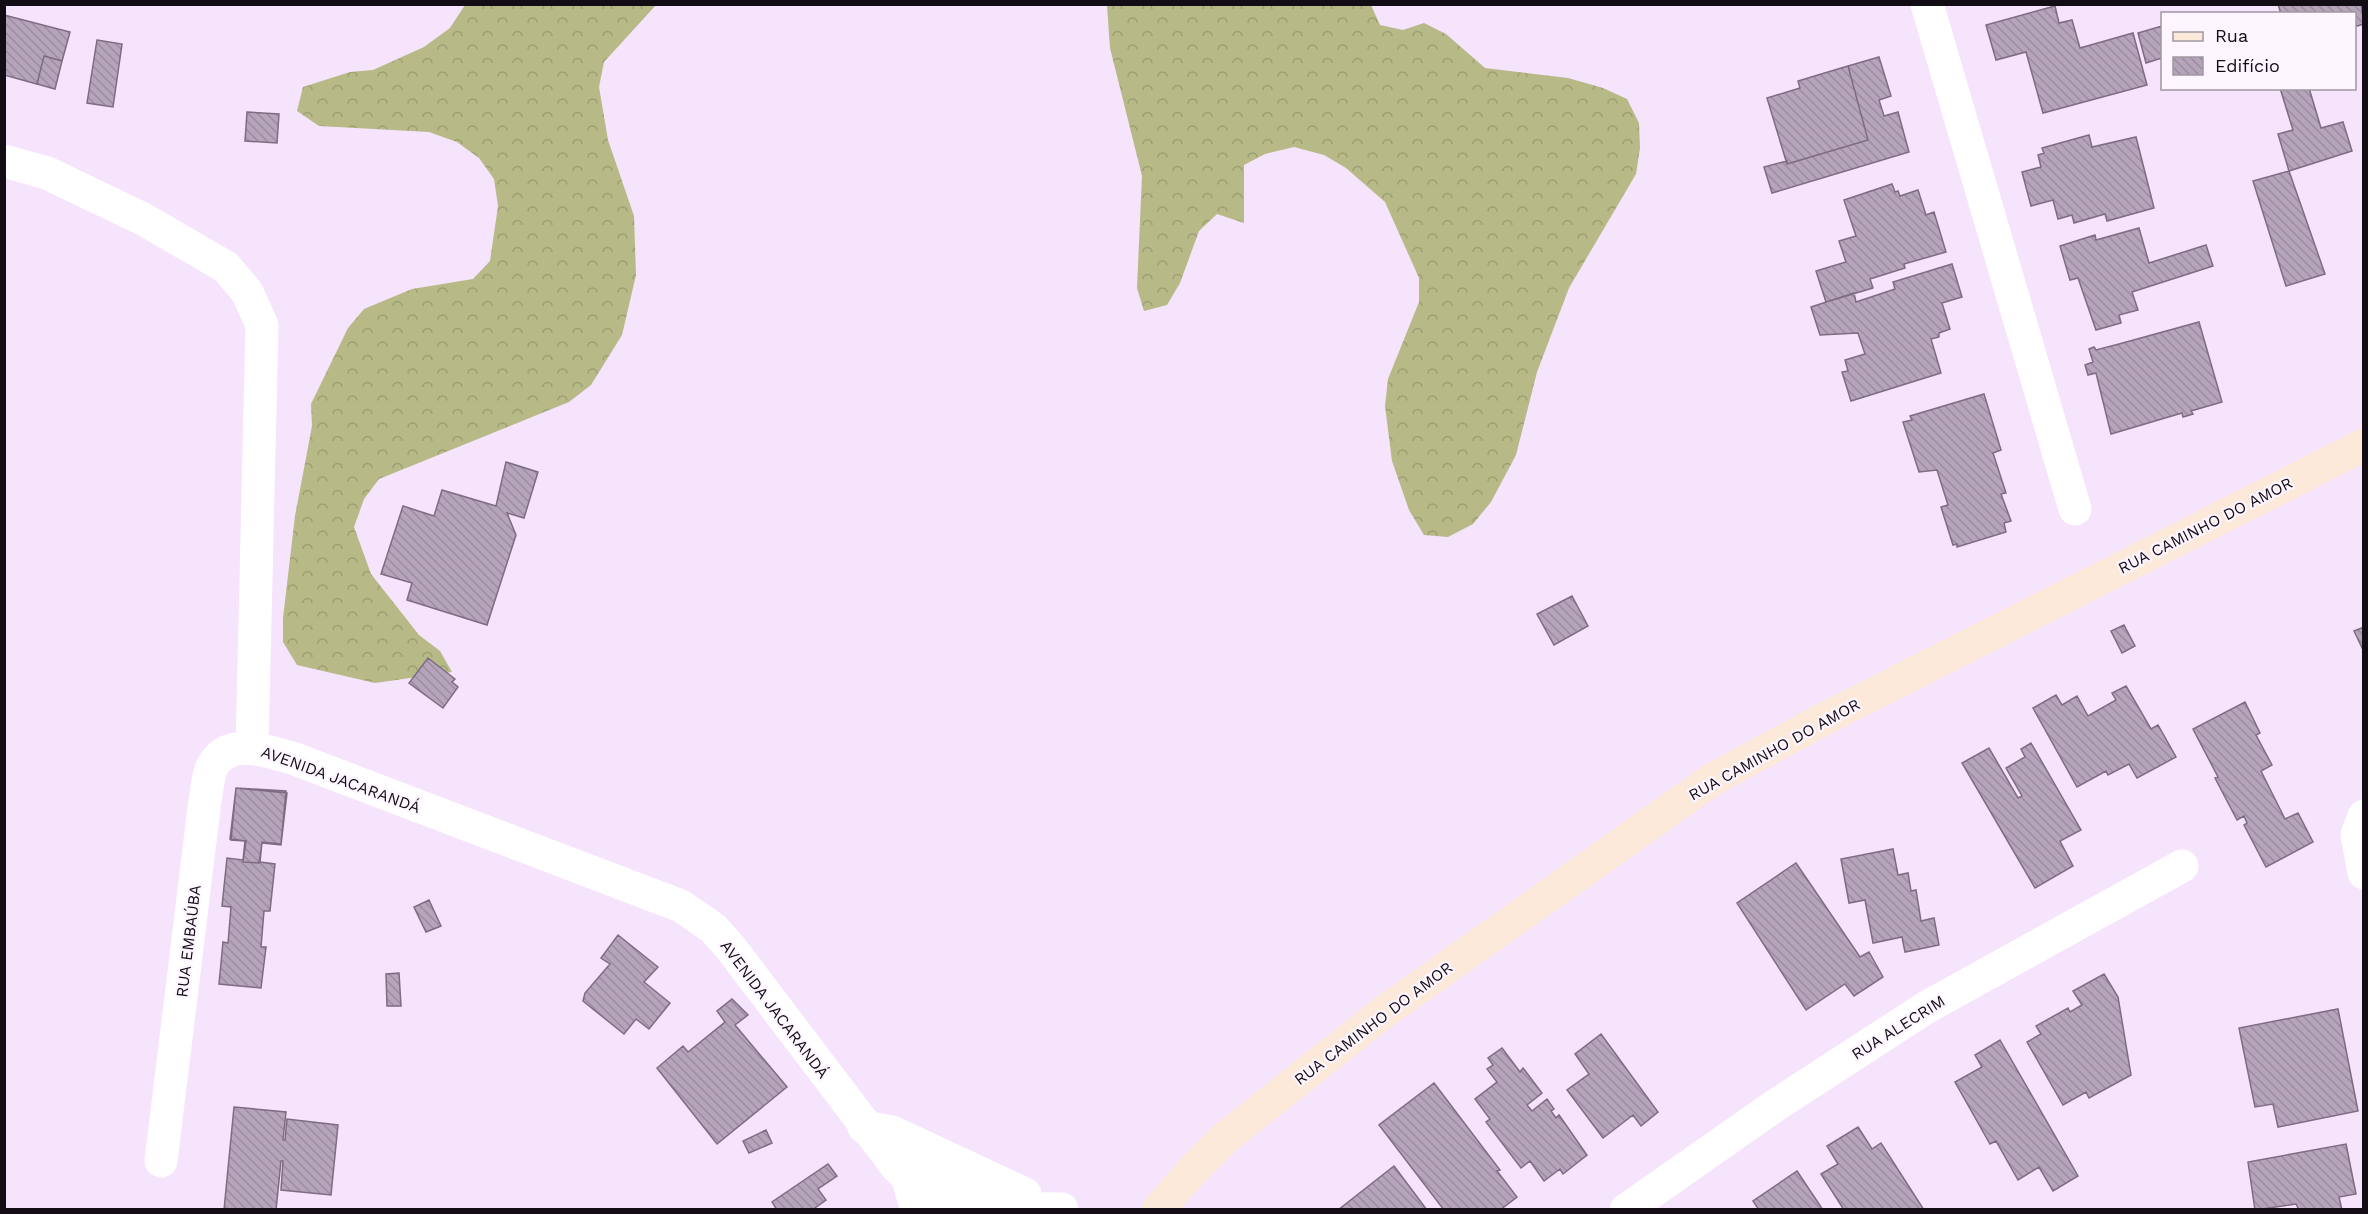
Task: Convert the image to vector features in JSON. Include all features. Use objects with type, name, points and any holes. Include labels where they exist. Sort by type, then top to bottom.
[{"type":"street","points":[[1927,4],[2075,509]]},
{"type":"street","name":"AVENIDA JACARANDÁ","points":[[4,161],[47,173],[143,219],[226,267],[247,292],[262,325],[252,747],[295,759],[681,906],[713,928],[730,947],[878,1130],[897,1167],[941,1209]]},
{"type":"street","name":"RUA CAMINHO DO AMOR","points":[[1158,1209],[1226,1138],[1381,1014],[1713,779],[1822,720],[2364,445]]},
{"type":"street","name":"RUA EMBAÚBA","points":[[161,1161],[205,800],[211,768],[224,754],[252,747]]},
{"type":"street","points":[[2360,826],[2364,873]]},
{"type":"street","name":"RUA ALECRIM","points":[[1626,1209],[1776,1105],[1927,1007],[2182,866]]},
{"type":"street","points":[[878,1130],[999,1184],[1064,1209]]},
{"type":"lane","points":[[897,1167],[909,1209]]},
{"type":"green space","points":[[465,5],[656,5],[604,62],[599,87],[608,140],[634,216],[636,275],[622,335],[591,385],[569,402],[379,479],[364,499],[354,527],[371,574],[419,635],[440,651],[452,672],[375,683],[297,665],[283,642],[283,618],[295,516],[312,426],[311,404],[348,328],[364,309],[412,289],[473,279],[490,261],[498,206],[494,179],[479,158],[457,142],[429,132],[319,126],[297,111],[303,87],[350,72],[373,70],[424,47],[450,28]]},
{"type":"green space","points":[[1107,5],[1371,5],[1380,25],[1403,30],[1424,23],[1446,34],[1485,68],[1568,78],[1603,88],[1627,99],[1639,123],[1640,148],[1636,174],[1569,288],[1537,372],[1516,455],[1491,502],[1473,524],[1448,537],[1424,535],[1409,510],[1392,461],[1385,406],[1388,379],[1419,302],[1419,278],[1385,202],[1346,168],[1324,155],[1294,147],[1265,154],[1244,165],[1244,223],[1217,214],[1199,231],[1180,283],[1167,305],[1144,311],[1137,288],[1142,176],[1110,48]]},
{"type":"building","points":[[2278,4],[2361,4],[2364,24],[2356,26],[2356,12],[2280,12]]},
{"type":"building","points":[[2055,6],[2059,23],[2072,20],[2080,48],[2133,33],[2147,85],[2043,113],[2026,52],[1996,60],[1986,25]]},
{"type":"building","points":[[4,15],[70,32],[62,61],[44,56],[37,84],[4,75]]},
{"type":"building","points":[[2161,26],[2161,58],[2146,63],[2138,33]]},
{"type":"building","points":[[97,40],[122,44],[113,107],[87,103]]},
{"type":"building","points":[[44,56],[62,61],[55,89],[37,84]]},
{"type":"building","points":[[1879,57],[1891,96],[1879,100],[1884,116],[1898,112],[1909,152],[1772,193],[1764,167],[1787,161],[1787,164],[1868,140],[1848,66]]},
{"type":"building","points":[[1848,66],[1868,140],[1787,164],[1767,98],[1800,88],[1798,81]]},
{"type":"building","points":[[2281,90],[2310,90],[2321,128],[2343,122],[2352,151],[2289,171],[2278,134],[2293,130]]},
{"type":"building","points":[[247,112],[279,114],[277,143],[245,141]]},
{"type":"building","points":[[2089,135],[2092,147],[2136,137],[2154,208],[2107,221],[2105,214],[2074,223],[2072,215],[2058,219],[2053,200],[2031,206],[2022,172],[2041,167],[2038,155],[2044,153],[2042,148]]},
{"type":"building","points":[[2289,171],[2325,274],[2286,286],[2253,181]]},
{"type":"building","points":[[1892,184],[1895,192],[1898,191],[1900,196],[1918,190],[1926,215],[1934,212],[1946,252],[1904,264],[1905,268],[1870,279],[1873,288],[1826,302],[1816,271],[1846,262],[1839,241],[1856,236],[1844,200]]},
{"type":"building","points":[[2139,228],[2149,263],[2206,245],[2213,266],[2132,292],[2138,310],[2119,315],[2121,323],[2096,330],[2078,278],[2070,280],[2060,246],[2095,235],[2096,240]]},
{"type":"building","points":[[1952,264],[1962,297],[1942,303],[1950,329],[1939,333],[1939,337],[1931,339],[1941,373],[1851,401],[1842,372],[1848,371],[1845,360],[1865,354],[1858,333],[1820,335],[1811,307],[1854,293],[1856,302],[1895,289],[1893,282]]},
{"type":"building","points":[[2199,322],[2222,402],[2191,411],[2193,414],[2183,417],[2182,413],[2111,434],[2096,373],[2088,375],[2085,365],[2093,362],[2089,349],[2094,347],[2096,350]]},
{"type":"building","points":[[1984,394],[2001,450],[1993,453],[2006,493],[2001,494],[2011,521],[2004,523],[2006,532],[1957,547],[1957,544],[1953,545],[1941,507],[1948,505],[1937,470],[1919,472],[1903,422],[1912,420],[1910,416]]},
{"type":"building","points":[[506,462],[538,472],[524,518],[507,513],[516,535],[487,625],[407,600],[412,583],[381,574],[403,506],[434,516],[442,490],[496,506]]},
{"type":"building","points":[[1572,596],[1588,626],[1554,645],[1537,614]]},
{"type":"building","points":[[2124,625],[2135,646],[2122,653],[2111,631]]},
{"type":"building","points":[[2364,627],[2364,652],[2354,631]]},
{"type":"building","points":[[428,658],[455,679],[452,682],[458,687],[443,708],[409,683]]},
{"type":"building","points":[[2126,686],[2151,729],[2158,725],[2176,757],[2137,778],[2129,764],[2108,775],[2106,771],[2077,787],[2033,708],[2056,695],[2062,705],[2077,696],[2088,716],[2116,700],[2112,693]]},
{"type":"building","points":[[2245,702],[2260,733],[2256,735],[2272,765],[2261,771],[2285,819],[2298,813],[2313,842],[2266,867],[2244,825],[2247,823],[2244,816],[2237,820],[2193,729]]},
{"type":"building","points":[[2031,743],[2081,830],[2060,841],[2073,866],[2035,888],[1962,763],[1989,748],[2018,798],[2022,796],[2006,768],[2025,757],[2021,749]]},
{"type":"building","points":[[236,788],[286,791],[281,844],[262,842],[260,862],[275,864],[270,911],[264,911],[261,947],[266,947],[261,988],[219,984],[223,942],[228,943],[231,907],[222,906],[227,858],[243,860],[245,841],[231,840]]},
{"type":"building","points":[[236,788],[287,793],[281,845],[262,843],[259,863],[243,862],[246,841],[230,839]]},
{"type":"building","points":[[1893,849],[1898,875],[1908,873],[1911,891],[1916,890],[1921,921],[1934,918],[1939,945],[1905,952],[1902,937],[1873,943],[1865,900],[1849,903],[1841,859]]},
{"type":"building","points":[[1796,863],[1860,957],[1869,952],[1883,977],[1854,996],[1845,984],[1806,1010],[1737,903]]},
{"type":"building","points":[[429,900],[441,926],[426,932],[414,907]]},
{"type":"building","points":[[618,935],[658,967],[644,982],[670,1003],[649,1029],[636,1019],[624,1034],[583,1001],[585,993],[610,964],[601,958]]},
{"type":"building","points":[[399,973],[401,1006],[387,1006],[386,974]]},
{"type":"building","points":[[2104,974],[2118,997],[2131,1075],[2089,1098],[2086,1092],[2063,1105],[2027,1042],[2041,1034],[2036,1026],[2068,1008],[2070,1012],[2082,1005],[2073,991]]},
{"type":"building","points":[[732,999],[748,1015],[735,1025],[787,1087],[717,1144],[657,1068],[683,1046],[688,1052],[725,1022],[717,1011]]},
{"type":"building","points":[[2338,1009],[2358,1111],[2278,1127],[2273,1104],[2255,1107],[2239,1028]]},
{"type":"building","points":[[1601,1034],[1658,1112],[1641,1126],[1633,1115],[1603,1138],[1567,1090],[1589,1074],[1575,1054]]},
{"type":"building","points":[[2000,1040],[2078,1176],[2053,1191],[2039,1167],[2018,1180],[1996,1141],[1990,1144],[1955,1082],[1982,1067],[1975,1055]]},
{"type":"building","points":[[1502,1048],[1520,1072],[1523,1068],[1542,1093],[1527,1105],[1532,1111],[1547,1099],[1554,1109],[1551,1111],[1556,1118],[1559,1115],[1587,1155],[1563,1174],[1560,1169],[1544,1181],[1530,1161],[1521,1168],[1486,1122],[1490,1119],[1475,1099],[1497,1082],[1487,1069],[1493,1065],[1488,1058]]},
{"type":"building","points":[[1434,1083],[1500,1170],[1497,1171],[1517,1197],[1500,1210],[1444,1210],[1379,1125]]},
{"type":"building","points":[[234,1107],[286,1112],[283,1140],[285,1140],[287,1119],[338,1125],[331,1195],[281,1190],[283,1161],[281,1161],[276,1210],[224,1210]]},
{"type":"building","points":[[1858,1127],[1872,1149],[1881,1143],[1924,1210],[1844,1210],[1821,1174],[1838,1164],[1827,1146]]},
{"type":"building","points":[[766,1130],[772,1143],[749,1153],[743,1141]]},
{"type":"building","points":[[2346,1144],[2356,1194],[2339,1197],[2342,1210],[2299,1210],[2296,1204],[2255,1210],[2248,1162]]},
{"type":"building","points":[[828,1164],[837,1176],[818,1189],[826,1200],[812,1210],[777,1210],[772,1202]]},
{"type":"building","points":[[1394,1166],[1427,1210],[1338,1210]]},
{"type":"building","points":[[1797,1171],[1823,1210],[1759,1210],[1753,1201]]}]
